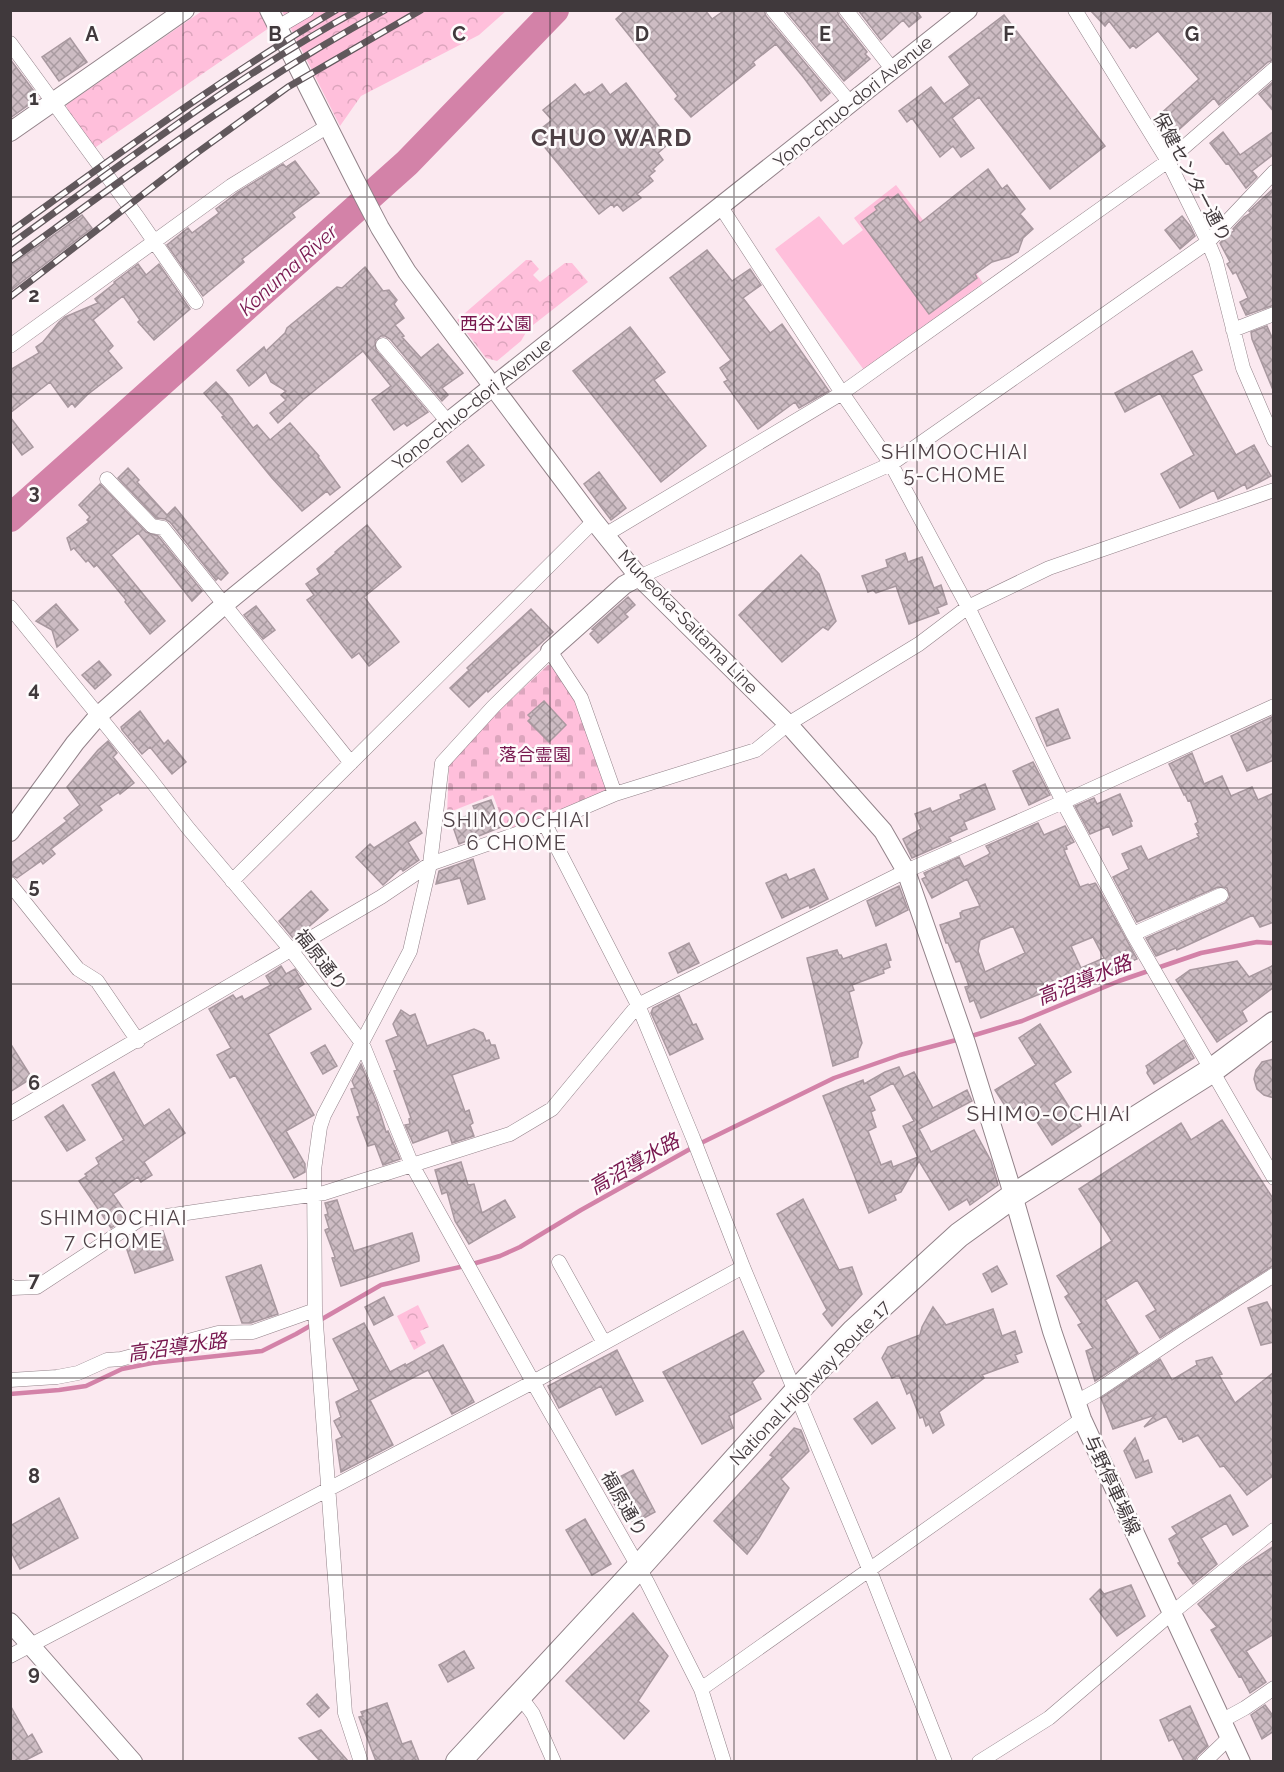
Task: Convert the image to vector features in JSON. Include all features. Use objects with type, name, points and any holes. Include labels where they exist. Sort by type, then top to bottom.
[{"type":"highway","name":"National Highway Route 17","points":[[458,1761],[854,1331],[959,1235],[1013,1196],[1211,1071],[1274,1024]]},
{"type":"main road","points":[[10,132],[185,10]]},
{"type":"main road","points":[[269,10],[328,126]]},
{"type":"main road","name":"Yono-chuo-dori Avenue","points":[[10,832],[75,743],[99,715],[225,604],[448,422],[968,10]]},
{"type":"main road","name":"Muneoka-Saitama Line","points":[[328,126],[380,228],[407,272],[599,528],[639,578],[788,724],[883,831],[906,871],[964,1037],[1013,1196]]},
{"type":"main road","points":[[550,651],[624,585],[639,578]]},
{"type":"main road","name":"与野停車場線","points":[[1013,1196],[1052,1331],[1079,1411],[1241,1761]]},
{"type":"main road","points":[[10,1622],[133,1761]]},
{"type":"street","points":[[278,27],[307,10]]},
{"type":"street","points":[[773,10],[851,104]]},
{"type":"street","points":[[846,10],[893,70]]},
{"type":"street","name":"保健センター通り","points":[[1075,10],[1168,161],[1208,242],[1216,261],[1244,368],[1274,440]]},
{"type":"street","points":[[10,42],[196,302]]},
{"type":"street","points":[[232,881],[351,763],[599,528],[842,393],[1168,161],[1274,69]]},
{"type":"street","points":[[10,346],[231,186],[328,126]]},
{"type":"street","points":[[639,578],[891,464],[1208,242],[1274,172]]},
{"type":"street","points":[[721,207],[891,464],[968,607],[1063,802],[1133,934],[1274,1178]]},
{"type":"street","points":[[1233,330],[1274,314]]},
{"type":"street","points":[[383,345],[448,422]]},
{"type":"street","points":[[107,478],[152,526],[163,528],[351,763]]},
{"type":"street","points":[[10,1114],[291,951],[381,897],[430,864],[545,824],[615,794],[756,750],[788,724],[919,644],[968,607],[1049,568],[1274,490]]},
{"type":"street","name":"福原通り","points":[[10,606],[188,828],[291,951],[362,1043],[412,1165],[639,1567],[701,1689],[724,1761]]},
{"type":"street","points":[[361,1761],[345,1713],[316,1331],[314,1194],[315,1161],[320,1127],[324,1115],[410,951],[430,864],[442,763],[493,707],[550,651],[581,698],[615,794]]},
{"type":"street","points":[[10,1286],[12,1288],[37,1287],[139,1220],[324,1193],[510,1134],[552,1108],[638,1005],[906,871],[1274,706]]},
{"type":"street","points":[[545,824],[638,1005],[743,1267],[870,1571],[945,1761]]},
{"type":"street","points":[[10,884],[78,969],[97,981],[138,1041]]},
{"type":"street","points":[[1133,934],[1221,895]]},
{"type":"street","points":[[560,1262],[604,1343]]},
{"type":"street","points":[[10,1656],[533,1382],[743,1267]]},
{"type":"street","points":[[701,1689],[870,1571],[1079,1411],[1098,1390],[1274,1275]]},
{"type":"street","points":[[10,1380],[57,1377],[78,1373],[107,1360],[121,1359],[218,1333],[253,1332],[315,1312]]},
{"type":"street","points":[[979,1761],[1048,1718],[1274,1530]]},
{"type":"street","points":[[1223,1720],[1274,1688]]},
{"type":"street","points":[[519,1695],[533,1714],[554,1761]]},
{"type":"street","points":[[1204,1761],[1230,1737]]},
{"type":"green space","points":[[202,11],[260,11],[269,28],[93,149],[71,118],[66,105]]},
{"type":"green space","points":[[282,11],[506,11],[479,35],[361,96],[340,126]]},
{"type":"green space","points":[[896,185],[937,238],[947,233],[983,283],[864,370],[775,249],[819,216],[843,245],[863,230],[854,218]]},
{"type":"green space","name":"西谷公園","points":[[526,260],[531,260],[539,269],[533,275],[540,282],[565,263],[572,263],[588,282],[528,329],[521,341],[497,361],[486,358],[457,320]]},
{"type":"green space","name":"落合霊園","points":[[548,665],[553,665],[577,700],[608,791],[546,817],[506,830],[493,795],[447,813],[449,766],[485,724]]},
{"type":"green space","points":[[418,1305],[429,1327],[420,1331],[426,1343],[414,1350],[397,1316]]},
{"type":"building","points":[[626,10],[705,10],[712,19],[725,10],[764,10],[766,16],[830,93],[821,101],[776,44],[753,62],[755,65],[691,117],[675,99],[678,96],[616,19]]},
{"type":"building","points":[[785,10],[837,10],[870,59],[844,81]]},
{"type":"building","points":[[858,10],[916,10],[921,17],[909,27],[903,20],[881,40]]},
{"type":"building","points":[[1090,10],[1274,10],[1274,60],[1268,62],[1219,105],[1214,98],[1173,135],[1157,117],[1199,79],[1158,31],[1136,48],[1133,45],[1130,48],[1109,21],[1105,26]]},
{"type":"building","points":[[1004,15],[1105,146],[1050,189],[979,97],[952,118],[974,148],[961,157],[953,146],[940,157],[912,118],[907,122],[899,111],[931,87],[944,104],[970,85],[949,57]]},
{"type":"building","points":[[70,38],[87,62],[59,81],[42,57]]},
{"type":"building","points":[[10,59],[36,94],[34,101],[10,118]]},
{"type":"building","points":[[1274,81],[1274,112],[1259,94]]},
{"type":"building","points":[[626,83],[668,138],[663,142],[666,146],[658,153],[663,160],[649,176],[653,181],[637,194],[641,198],[623,211],[617,204],[614,207],[612,204],[599,214],[534,134],[552,120],[543,110],[575,84],[584,95],[602,84],[610,95]]},
{"type":"building","points":[[1274,131],[1274,154],[1252,171],[1257,177],[1246,188],[1210,143],[1223,132],[1240,155]]},
{"type":"building","points":[[295,161],[319,193],[292,213],[295,217],[242,259],[244,262],[203,296],[167,245],[188,228],[192,233],[219,213],[216,209],[238,192],[283,164],[286,167]]},
{"type":"building","points":[[988,169],[1002,189],[1007,185],[1025,209],[1020,214],[1033,229],[1023,238],[1018,252],[992,262],[975,274],[977,278],[929,314],[861,222],[877,210],[875,207],[888,197],[890,200],[898,194],[920,223]]},
{"type":"building","points":[[1274,188],[1274,305],[1246,315],[1240,302],[1248,298],[1236,272],[1233,274],[1227,264],[1230,262],[1220,243]]},
{"type":"building","points":[[82,215],[92,228],[10,291],[10,266]]},
{"type":"building","points":[[1182,216],[1195,236],[1180,249],[1165,230]]},
{"type":"building","points":[[707,250],[732,281],[750,269],[761,285],[743,298],[770,333],[782,324],[829,391],[799,408],[795,402],[758,429],[724,382],[728,380],[720,368],[731,360],[670,278]]},
{"type":"building","points":[[138,264],[146,275],[159,264],[190,309],[154,340],[138,322],[140,320],[123,296],[93,320],[113,346],[108,351],[122,368],[75,407],[72,403],[68,407],[50,382],[10,413],[10,370],[39,353],[36,347],[65,317],[98,303],[95,299]]},
{"type":"building","points":[[365,267],[383,291],[389,290],[397,300],[394,304],[404,318],[395,325],[404,336],[402,337],[421,358],[438,344],[463,373],[442,388],[448,395],[442,401],[390,339],[381,336],[375,341],[376,350],[428,412],[407,426],[404,423],[394,430],[372,400],[391,386],[363,351],[278,423],[270,413],[286,400],[281,395],[286,391],[271,382],[266,372],[249,386],[237,370],[264,347],[266,351],[285,333],[287,328],[337,287],[342,288]]},
{"type":"building","points":[[1267,326],[1274,342],[1273,390],[1251,332]]},
{"type":"building","points":[[630,327],[665,372],[654,380],[706,446],[661,482],[573,371]]},
{"type":"building","points":[[1192,351],[1202,370],[1192,375],[1236,455],[1254,445],[1271,476],[1247,489],[1245,484],[1218,499],[1214,490],[1180,508],[1161,474],[1194,455],[1160,393],[1125,412],[1115,393]]},
{"type":"building","points":[[216,382],[232,399],[253,428],[257,425],[270,440],[290,423],[319,456],[340,487],[330,495],[327,491],[302,511],[272,478],[204,393]]},
{"type":"building","points":[[10,417],[33,447],[22,455],[10,439]]},
{"type":"building","points":[[468,445],[484,465],[462,482],[447,462]]},
{"type":"building","points":[[128,468],[139,480],[137,482],[167,515],[175,507],[228,573],[221,580],[218,578],[216,580],[170,522],[156,518],[118,478]]},
{"type":"building","points":[[599,472],[626,508],[611,520],[584,484]]},
{"type":"building","points":[[100,484],[146,532],[158,536],[202,591],[192,601],[139,534],[111,555],[165,621],[150,634],[97,565],[94,567],[88,560],[86,562],[74,548],[71,550],[67,538],[89,522],[87,520],[90,517],[79,505]]},
{"type":"building","points":[[367,525],[401,567],[364,597],[399,642],[369,666],[359,653],[352,658],[307,600],[314,595],[306,584],[320,574],[317,569]]},
{"type":"building","points":[[905,553],[908,562],[922,557],[934,588],[941,585],[947,604],[937,608],[939,613],[909,624],[896,586],[876,593],[873,590],[868,592],[862,576],[888,567],[886,560]]},
{"type":"building","points":[[801,555],[819,574],[836,621],[828,630],[823,627],[782,662],[739,615]]},
{"type":"building","points":[[628,597],[635,605],[625,614],[628,617],[598,643],[590,634],[594,630],[592,629]]},
{"type":"building","points":[[56,604],[78,630],[57,647],[52,630],[36,621]]},
{"type":"building","points":[[256,606],[275,630],[263,639],[244,615]]},
{"type":"building","points":[[531,609],[553,632],[469,707],[450,688],[469,670],[467,668]]},
{"type":"building","points":[[99,661],[111,675],[95,689],[82,675]]},
{"type":"building","points":[[544,701],[566,725],[549,742],[528,721],[531,718],[528,715]]},
{"type":"building","points":[[1058,709],[1070,738],[1047,746],[1036,718]]},
{"type":"building","points":[[140,711],[164,744],[168,740],[186,762],[172,774],[150,747],[142,754],[122,730],[121,727]]},
{"type":"building","points":[[1274,716],[1274,760],[1247,771],[1231,736]]},
{"type":"building","points":[[108,741],[117,753],[113,757],[134,783],[99,806],[102,810],[51,849],[55,854],[43,864],[41,861],[17,878],[10,875],[10,864],[67,821],[64,818],[80,805],[67,787]]},
{"type":"building","points":[[1192,753],[1204,784],[1222,776],[1231,796],[1252,787],[1258,800],[1274,793],[1274,922],[1260,927],[1253,915],[1177,950],[1176,948],[1156,956],[1146,938],[1225,903],[1230,897],[1227,888],[1218,887],[1137,922],[1113,877],[1129,869],[1122,854],[1141,846],[1148,860],[1199,837],[1195,824],[1198,822],[1190,800],[1188,801],[1184,795],[1169,764]]},
{"type":"building","points":[[1033,762],[1050,795],[1029,805],[1013,771]]},
{"type":"building","points":[[985,784],[995,809],[964,822],[967,829],[949,837],[951,841],[912,858],[903,839],[921,829],[915,814],[930,808],[932,812],[961,799],[960,795]]},
{"type":"building","points":[[1120,794],[1132,826],[1113,835],[1109,826],[1090,834],[1075,806],[1094,798],[1097,804]]},
{"type":"building","points":[[491,800],[501,827],[459,844],[452,824],[459,821],[458,819],[476,813],[473,806]]},
{"type":"building","points":[[415,822],[422,833],[408,842],[419,860],[403,871],[401,868],[383,885],[356,857],[370,844],[374,848]]},
{"type":"building","points":[[1038,823],[1044,835],[1065,826],[1074,842],[1066,846],[1067,849],[1064,850],[1080,887],[1096,884],[1137,959],[1085,982],[1083,978],[1062,985],[981,1018],[974,1000],[970,1002],[965,987],[969,986],[960,961],[956,962],[940,925],[961,918],[962,911],[980,906],[967,879],[932,898],[922,879],[926,877],[924,873],[959,857],[964,867],[988,855],[990,853],[986,846]],"holes":[[[1013,926],[1025,953],[985,972],[978,951],[980,940]],[[1093,937],[1104,958],[1081,968],[1071,946]]]},
{"type":"building","points":[[473,859],[485,899],[468,904],[460,878],[436,884],[439,871]]},
{"type":"building","points":[[814,869],[828,899],[782,918],[766,883],[786,874],[789,880]]},
{"type":"building","points":[[899,886],[908,910],[876,926],[867,901]]},
{"type":"building","points":[[311,891],[328,910],[293,938],[279,921]]},
{"type":"building","points":[[689,943],[699,963],[678,973],[669,953]]},
{"type":"building","points":[[886,944],[891,960],[888,961],[890,967],[883,970],[884,973],[852,985],[854,990],[849,992],[862,1043],[858,1057],[833,1066],[807,958],[837,950],[843,959]]},
{"type":"building","points":[[1237,961],[1249,977],[1274,965],[1274,987],[1242,1011],[1247,1021],[1217,1042],[1176,980],[1190,970]]},
{"type":"building","points":[[281,966],[286,974],[295,969],[304,984],[298,988],[311,1009],[268,1034],[314,1115],[286,1131],[305,1164],[305,1172],[294,1178],[235,1075],[230,1078],[217,1055],[231,1048],[209,1009],[233,995],[236,999],[242,996],[244,1000],[271,985],[266,976]]},
{"type":"building","points":[[679,995],[693,1025],[696,1024],[703,1039],[670,1055],[651,1013],[653,1008]]},
{"type":"building","points":[[401,1010],[410,1016],[415,1014],[427,1046],[474,1029],[483,1033],[486,1041],[489,1040],[491,1045],[495,1045],[499,1058],[452,1075],[465,1112],[469,1110],[473,1123],[470,1125],[474,1136],[452,1143],[448,1130],[413,1143],[405,1125],[410,1124],[409,1119],[411,1118],[386,1041],[398,1036],[393,1024]]},
{"type":"building","points":[[1040,1024],[1071,1072],[1054,1083],[1081,1126],[1052,1145],[1024,1102],[1009,1112],[995,1090],[1036,1065],[1019,1038]]},
{"type":"building","points":[[1184,1040],[1194,1058],[1154,1084],[1147,1073],[1146,1066]]},
{"type":"building","points":[[10,1043],[32,1078],[10,1092]]},
{"type":"building","points":[[325,1045],[337,1066],[323,1074],[311,1053]]},
{"type":"building","points":[[1274,1059],[1274,1098],[1264,1095],[1257,1089],[1254,1079],[1256,1070],[1262,1062]]},
{"type":"building","points":[[361,1064],[386,1132],[388,1131],[400,1159],[383,1165],[375,1144],[368,1146],[357,1117],[360,1116],[351,1089],[355,1088],[352,1081]]},
{"type":"building","points":[[899,1067],[904,1077],[914,1072],[933,1108],[967,1090],[972,1101],[919,1129],[931,1152],[974,1130],[991,1161],[998,1185],[970,1205],[967,1199],[949,1210],[919,1161],[901,1192],[894,1195],[896,1200],[869,1213],[823,1096],[863,1080],[864,1084]],"holes":[[[893,1083],[914,1121],[903,1126],[918,1157],[893,1167],[891,1161],[881,1165],[868,1131],[876,1127],[871,1112],[875,1110],[869,1096]]]},
{"type":"building","points":[[114,1072],[144,1126],[169,1109],[185,1133],[144,1162],[152,1175],[141,1182],[138,1177],[113,1194],[128,1216],[111,1228],[79,1181],[99,1164],[96,1158],[124,1140],[92,1085]]},
{"type":"building","points":[[63,1105],[85,1140],[67,1151],[45,1117]]},
{"type":"building","points":[[1222,1120],[1274,1200],[1274,1265],[1160,1338],[1146,1316],[1156,1310],[1137,1280],[1105,1300],[1138,1353],[1095,1381],[1086,1351],[1093,1348],[1078,1325],[1082,1323],[1065,1297],[1069,1294],[1057,1276],[1112,1241],[1079,1189],[1181,1123],[1191,1140]]},
{"type":"building","points":[[461,1162],[468,1185],[474,1184],[482,1213],[505,1200],[515,1217],[469,1244],[455,1221],[447,1192],[442,1194],[435,1170]]},
{"type":"building","points":[[803,1199],[839,1270],[852,1267],[862,1294],[832,1326],[823,1314],[827,1310],[777,1214]]},
{"type":"building","points":[[337,1200],[354,1251],[412,1233],[419,1261],[341,1286],[332,1258],[335,1257],[325,1230],[329,1228],[325,1215],[328,1214],[325,1203]]},
{"type":"building","points":[[163,1231],[173,1260],[135,1273],[125,1244]]},
{"type":"building","points":[[261,1265],[278,1314],[251,1323],[242,1323],[226,1277]]},
{"type":"building","points":[[997,1266],[1007,1284],[992,1292],[983,1274]]},
{"type":"building","points":[[384,1297],[393,1315],[374,1325],[365,1307]]},
{"type":"building","points":[[1267,1302],[1274,1315],[1274,1342],[1261,1345],[1248,1308]]},
{"type":"building","points":[[933,1307],[946,1325],[993,1309],[1002,1336],[1015,1331],[1022,1352],[1015,1355],[1018,1362],[982,1375],[984,1378],[939,1412],[944,1425],[933,1433],[929,1424],[926,1426],[923,1417],[920,1418],[910,1392],[907,1394],[899,1375],[892,1378],[882,1358],[888,1347],[920,1335]]},
{"type":"building","points":[[364,1323],[390,1372],[443,1345],[474,1402],[452,1414],[428,1370],[387,1391],[370,1400],[393,1445],[341,1472],[336,1440],[342,1437],[334,1421],[341,1417],[336,1402],[359,1390],[333,1339]]},
{"type":"building","points":[[743,1331],[764,1371],[752,1382],[761,1399],[729,1416],[733,1428],[702,1444],[663,1372]]},
{"type":"building","points":[[617,1350],[643,1401],[616,1415],[601,1386],[559,1408],[548,1386]]},
{"type":"building","points":[[1212,1357],[1235,1403],[1274,1372],[1274,1475],[1247,1495],[1224,1466],[1220,1467],[1198,1435],[1183,1442],[1166,1416],[1144,1427],[1155,1415],[1113,1429],[1101,1398],[1160,1359],[1172,1380],[1197,1365],[1196,1361]]},
{"type":"building","points":[[877,1402],[895,1428],[872,1444],[854,1419]]},
{"type":"building","points":[[794,1428],[801,1430],[809,1451],[781,1479],[789,1488],[747,1554],[714,1521],[773,1457],[770,1455]]},
{"type":"building","points":[[1135,1438],[1144,1462],[1148,1460],[1152,1472],[1136,1478],[1124,1451]]},
{"type":"building","points":[[633,1470],[655,1512],[633,1524],[625,1504],[616,1507],[604,1485]]},
{"type":"building","points":[[1230,1495],[1248,1526],[1233,1535],[1226,1523],[1201,1538],[1217,1564],[1193,1584],[1178,1563],[1180,1562],[1169,1539],[1177,1534],[1172,1527]]},
{"type":"building","points":[[59,1498],[78,1538],[20,1569],[10,1550],[10,1526]]},
{"type":"building","points":[[585,1519],[611,1564],[592,1575],[566,1530]]},
{"type":"building","points":[[1274,1546],[1274,1634],[1246,1651],[1266,1682],[1250,1693],[1211,1630],[1217,1627],[1198,1604],[1245,1565]]},
{"type":"building","points":[[1131,1585],[1145,1616],[1117,1636],[1090,1599],[1100,1589],[1104,1594]]},
{"type":"building","points":[[633,1613],[668,1656],[638,1701],[649,1711],[624,1739],[566,1681]]},
{"type":"building","points":[[464,1651],[474,1668],[448,1682],[439,1665]]},
{"type":"building","points":[[317,1694],[329,1708],[319,1717],[307,1704]]},
{"type":"building","points":[[387,1703],[402,1744],[411,1741],[419,1761],[376,1761],[359,1717],[363,1716],[361,1712]]},
{"type":"building","points":[[10,1705],[28,1737],[32,1734],[42,1752],[24,1761],[10,1761]]},
{"type":"building","points":[[1265,1705],[1274,1717],[1274,1731],[1262,1739],[1251,1715]]},
{"type":"building","points":[[1190,1706],[1208,1746],[1195,1761],[1184,1761],[1173,1739],[1169,1741],[1160,1720]]},
{"type":"building","points":[[321,1730],[348,1761],[320,1761],[299,1738]]},
{"type":"waterway","name":"Konuma River","points":[[10,518],[407,163],[555,10]]},
{"type":"waterway","name":"高沼導水路","points":[[968,1037],[1022,1021],[1119,981],[1201,953],[1257,942],[1274,943]]},
{"type":"waterway","name":"高沼導水路","points":[[10,1394],[86,1386],[122,1369],[152,1363],[262,1351],[381,1285],[469,1265],[500,1256],[520,1247],[699,1144],[834,1078],[900,1055],[960,1039]]},
{"type":"railway","points":[[10,232],[211,89],[336,10]]},
{"type":"railway","points":[[10,245],[224,92],[312,36],[358,10]]},
{"type":"railway","points":[[10,261],[240,98],[335,38],[385,10]]},
{"type":"railway","points":[[10,297],[194,155],[288,87],[421,10]]},
{"type":"district","name":"CHUO WARD","points":[[612,138]]},
{"type":"district","name":"SHIMOOCHIAI 5-CHOME","points":[[955,464]]},
{"type":"district","name":"SHIMOOCHIAI 6 CHOME","points":[[517,832]]},
{"type":"district","name":"SHIMO-OCHIAI","points":[[1049,1114]]},
{"type":"district","name":"SHIMOOCHIAI 7 CHOME","points":[[114,1230]]}]
